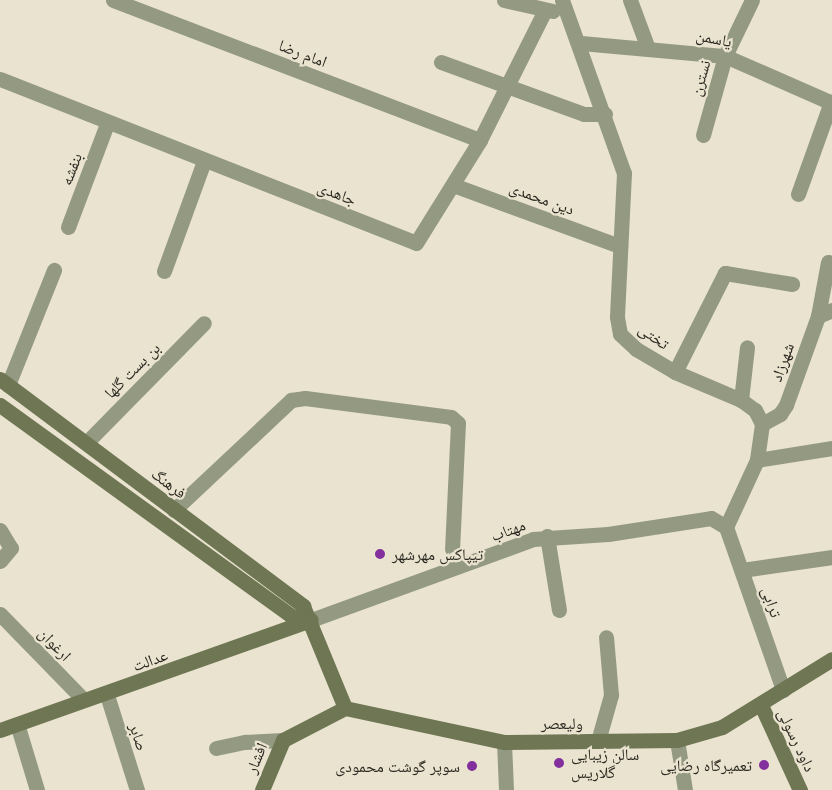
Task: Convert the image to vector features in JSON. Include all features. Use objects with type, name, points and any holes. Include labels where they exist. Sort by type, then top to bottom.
[{"type":"street","name":"امام رضا","points":[[113,0],[480,140]]},
{"type":"street","points":[[504,0],[544,12],[564,5]]},
{"type":"street","points":[[630,0],[647,46]]},
{"type":"street","name":"نسترن","points":[[703,135],[725,56],[752,0]]},
{"type":"street","name":"تختی","points":[[564,5],[581,43],[624,173],[620,246],[620,334],[636,349],[675,372],[741,400],[755,410],[762,424]]},
{"type":"street","name":"جاهدی","points":[[0,79],[107,124],[416,243],[480,140],[544,12]]},
{"type":"street","name":"یاسمن","points":[[581,43],[647,46],[725,56],[832,102]]},
{"type":"street","points":[[441,62],[505,88],[584,114],[605,114]]},
{"type":"street","points":[[798,194],[832,102]]},
{"type":"street","name":"بنفشه","points":[[68,227],[107,124]]},
{"type":"street","points":[[164,271],[204,161]]},
{"type":"street","name":"دین محمدی","points":[[453,185],[620,246]]},
{"type":"street","name":"شهرزاد","points":[[762,424],[780,414],[786,405],[818,316],[828,262]]},
{"type":"street","points":[[4,382],[54,270]]},
{"type":"street","points":[[675,372],[725,273],[792,284]]},
{"type":"street","points":[[818,316],[832,310]]},
{"type":"street","name":"بن بست گلها","points":[[86,443],[204,323]]},
{"type":"street","points":[[741,400],[747,347]]},
{"type":"street","name":"فرهنگ","points":[[4,382],[303,606],[311,620],[345,708]]},
{"type":"street","points":[[174,510],[291,400],[305,398],[452,417],[458,428],[452,549]]},
{"type":"street","points":[[0,405],[291,616],[311,620]]},
{"type":"street","points":[[726,527],[757,460],[762,424]]},
{"type":"street","points":[[757,460],[832,448]]},
{"type":"street","name":"مهتاب","points":[[311,620],[547,536],[608,534],[702,518],[719,521],[726,527]]},
{"type":"street","name":"ترابی","points":[[726,527],[783,690]]},
{"type":"street","points":[[0,530],[11,548],[0,561]]},
{"type":"street","points":[[547,536],[559,610]]},
{"type":"street","points":[[742,570],[832,557]]},
{"type":"street","name":"ارغوان","points":[[0,614],[83,699]]},
{"type":"street","name":"عدالت","points":[[0,730],[18,727],[83,699],[107,695],[311,620]]},
{"type":"street","points":[[598,741],[611,695],[606,637]]},
{"type":"street","name":"ولیعصر","points":[[345,708],[504,742],[678,740],[722,727],[832,659]]},
{"type":"street","name":"صابر","points":[[107,695],[137,790]]},
{"type":"street","name":"داود رسولی","points":[[761,705],[800,790]]},
{"type":"street","points":[[216,748],[283,740],[345,708]]},
{"type":"street","points":[[18,727],[37,790]]},
{"type":"street","name":"افشار","points":[[262,790],[283,740]]},
{"type":"street","points":[[678,740],[685,790]]},
{"type":"street","points":[[504,742],[507,790]]},
{"type":"place","name":"تیپاکس مهرشهر","points":[[380,554]]},
{"type":"place","name":"سالن زیبایی گلاریس","points":[[559,763]]},
{"type":"place","name":"تعمیرگاه رضایی","points":[[764,765]]},
{"type":"place","name":"سوپر گوشت محمودی","points":[[472,766]]}]
